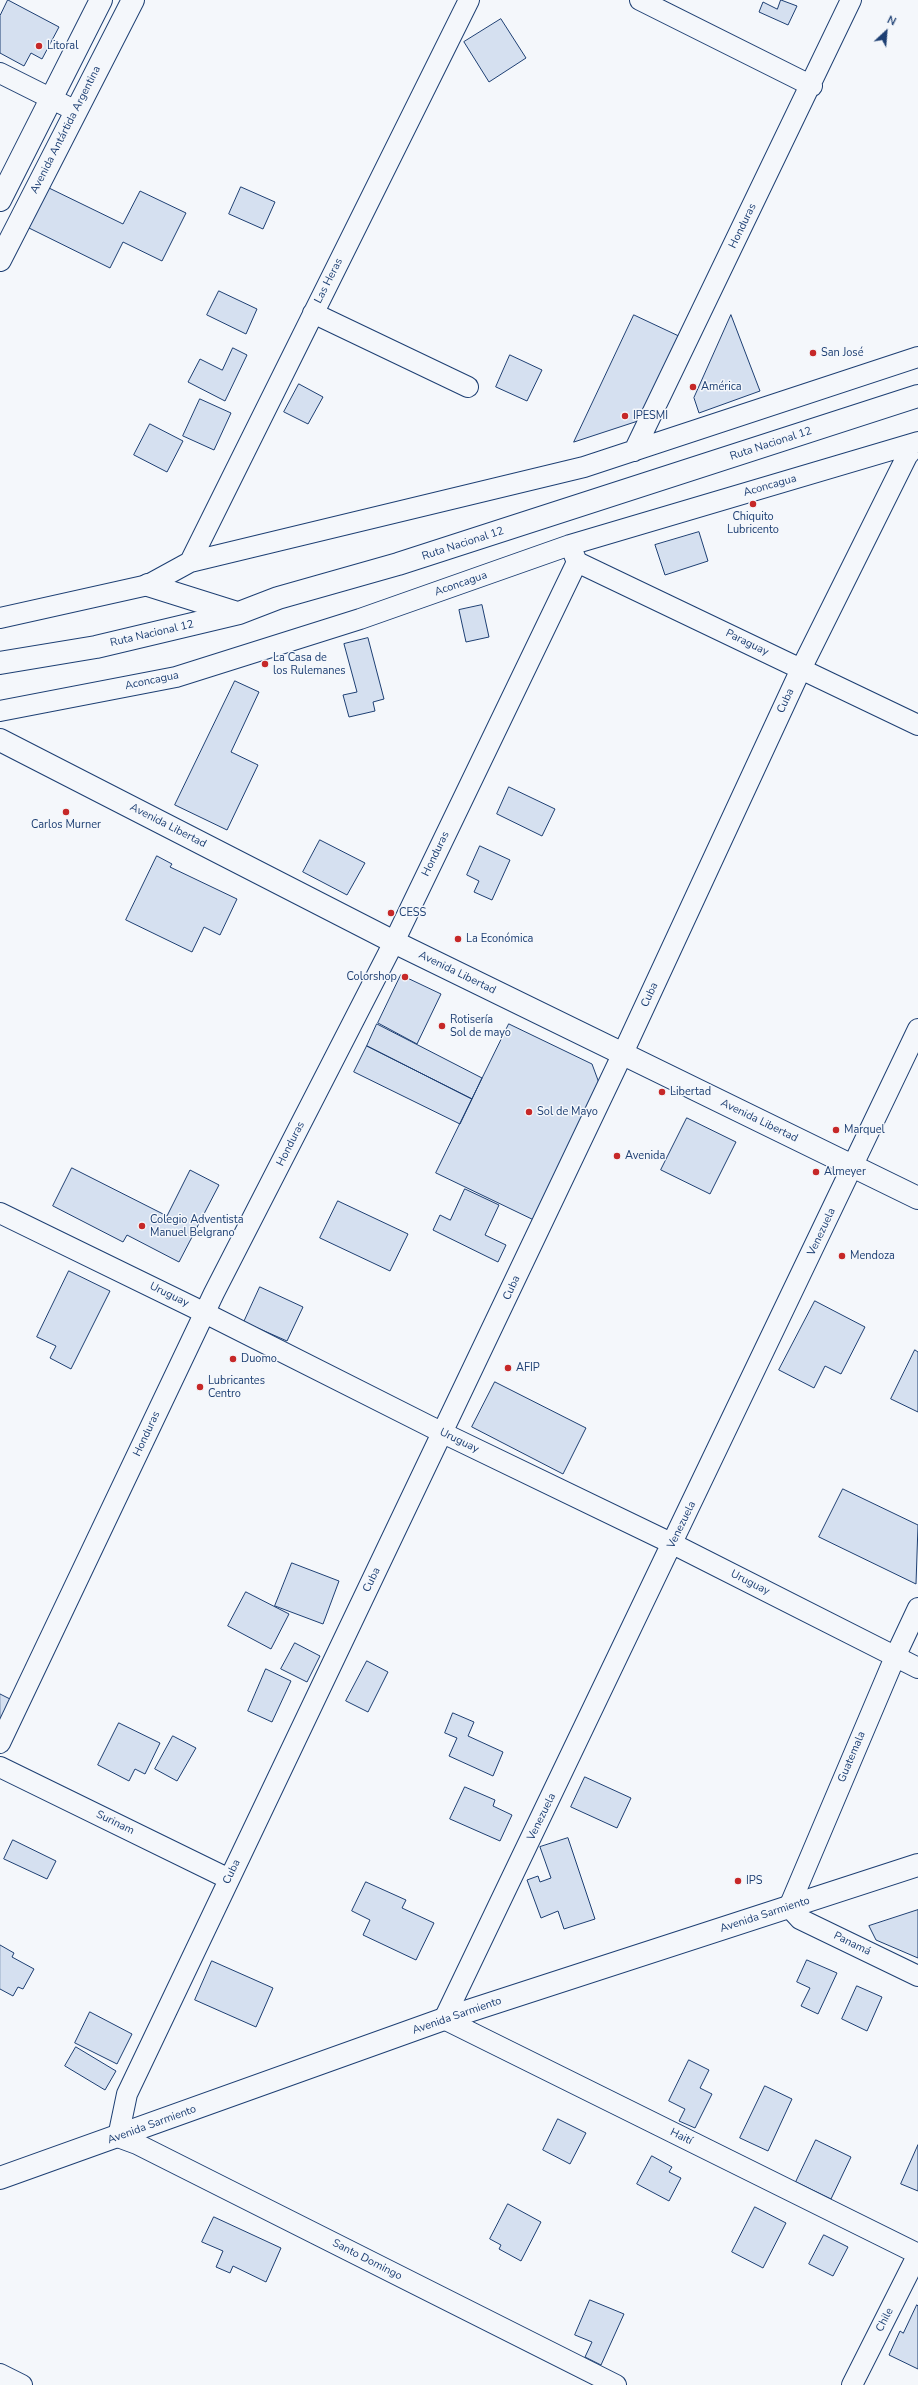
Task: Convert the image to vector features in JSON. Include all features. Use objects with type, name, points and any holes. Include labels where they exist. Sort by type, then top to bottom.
[{"type":"main road","points":[[0,200],[101,0]]},
{"type":"main road","name":"Avenida Antártida Argentina","points":[[0,260],[133,0]]},
{"type":"main road","name":"Ruta Nacional 12","points":[[0,663],[96,647],[239,613],[278,598],[398,564],[918,396]]},
{"type":"main road","points":[[148,585],[239,613]]},
{"type":"main road","name":"Avenida Libertad","points":[[0,740],[394,942],[918,1198]]},
{"type":"main road","name":"Avenida Sarmiento","points":[[0,2178],[444,2020],[918,1865]]},
{"type":"street","name":"Las Heras","points":[[190,562],[470,0]]},
{"type":"street","points":[[640,0],[812,86]]},
{"type":"street","name":"Honduras","points":[[634,451],[812,86],[851,0]]},
{"type":"street","points":[[0,73],[76,111]]},
{"type":"street","points":[[313,313],[468,387]]},
{"type":"street","points":[[0,618],[148,585],[190,562],[584,467],[918,357]]},
{"type":"street","name":"Aconcagua","points":[[0,711],[176,677],[573,554],[918,443]]},
{"type":"street","name":"Cuba","points":[[118,2137],[127,2094],[623,1054],[801,669],[907,456],[918,443]]},
{"type":"street","name":"Honduras","points":[[0,1743],[205,1313],[394,942],[573,554]]},
{"type":"street","name":"Paraguay","points":[[573,554],[918,726]]},
{"type":"street","name":"Venezuela","points":[[444,2020],[918,1029]]},
{"type":"street","name":"Uruguay","points":[[0,1213],[205,1313],[443,1433],[673,1544],[918,1668]]},
{"type":"street","name":"Guatemala","points":[[789,1908],[894,1657],[918,1608]]},
{"type":"street","name":"Surinam","points":[[0,1767],[229,1879]]},
{"type":"street","name":"Panamá","points":[[789,1908],[800,1919],[918,1976]]},
{"type":"street","name":"Haití","points":[[444,2020],[918,2254]]},
{"type":"street","name":"Santo Domingo","points":[[118,2137],[137,2144],[616,2385]]},
{"type":"street","name":"Chile","points":[[852,2385],[918,2254]]},
{"type":"street","points":[[0,2374],[22,2385]]},
{"type":"building","points":[[8,0],[59,27],[42,59],[31,53],[24,66],[0,53],[0,16]]},
{"type":"building","points":[[781,0],[797,6],[788,25],[759,12],[763,2],[777,9]]},
{"type":"building","points":[[501,19],[526,58],[489,82],[464,42]]},
{"type":"building","points":[[241,187],[275,202],[263,229],[229,214]]},
{"type":"building","points":[[49,188],[123,224],[140,191],[186,213],[162,261],[123,242],[110,268],[29,228]]},
{"type":"building","points":[[219,291],[257,309],[246,334],[207,315]]},
{"type":"building","points":[[634,315],[683,338],[644,419],[574,442]]},
{"type":"building","points":[[731,315],[760,391],[699,413],[694,398]]},
{"type":"building","points":[[233,348],[247,355],[225,401],[188,382],[200,359],[222,370]]},
{"type":"building","points":[[510,355],[542,370],[527,401],[496,387]]},
{"type":"building","points":[[299,384],[323,397],[308,424],[284,412]]},
{"type":"building","points":[[200,399],[231,413],[214,450],[183,436]]},
{"type":"building","points":[[150,424],[183,441],[167,472],[134,455]]},
{"type":"building","points":[[699,532],[708,561],[665,575],[655,545]]},
{"type":"building","points":[[482,605],[489,637],[466,642],[459,610]]},
{"type":"building","points":[[368,638],[384,699],[373,702],[375,711],[349,717],[343,695],[357,692],[344,644]]},
{"type":"building","points":[[235,681],[259,692],[231,752],[258,765],[227,830],[175,805]]},
{"type":"building","points":[[509,787],[555,809],[542,836],[497,814]]},
{"type":"building","points":[[320,840],[365,863],[347,895],[303,872]]},
{"type":"building","points":[[480,846],[510,860],[492,900],[474,892],[479,881],[467,875]]},
{"type":"building","points":[[157,856],[172,864],[170,867],[237,899],[220,935],[204,927],[192,952],[126,920]]},
{"type":"building","points":[[401,975],[441,994],[417,1044],[378,1023]]},
{"type":"building","points":[[377,1024],[482,1078],[472,1099],[367,1046]]},
{"type":"building","name":"Sol de Mayo","points":[[509,1024],[592,1064],[602,1091],[538,1222],[436,1173]]},
{"type":"building","points":[[367,1046],[472,1099],[460,1124],[354,1072]]},
{"type":"building","points":[[687,1118],[736,1142],[710,1194],[661,1170]]},
{"type":"building","points":[[72,1168],[167,1216],[190,1170],[219,1185],[179,1262],[127,1235],[123,1242],[53,1206]]},
{"type":"building","points":[[465,1189],[499,1205],[485,1235],[506,1245],[498,1262],[433,1230],[440,1215],[450,1220]]},
{"type":"building","points":[[338,1201],[408,1234],[390,1271],[320,1238]]},
{"type":"building","points":[[69,1271],[110,1291],[71,1369],[50,1358],[56,1346],[37,1337]]},
{"type":"building","points":[[260,1287],[303,1307],[287,1341],[244,1322]]},
{"type":"building","points":[[815,1301],[865,1327],[841,1374],[825,1366],[814,1388],[779,1370]]},
{"type":"building","points":[[915,1350],[918,1352],[918,1412],[891,1399]]},
{"type":"building","points":[[495,1382],[586,1428],[563,1474],[472,1427]]},
{"type":"building","points":[[843,1489],[918,1525],[916,1584],[819,1537]]},
{"type":"building","points":[[292,1563],[339,1581],[323,1624],[275,1606]]},
{"type":"building","points":[[246,1592],[289,1614],[271,1649],[228,1626]]},
{"type":"building","points":[[295,1643],[320,1656],[307,1682],[281,1669]]},
{"type":"building","points":[[367,1661],[388,1672],[368,1712],[346,1701]]},
{"type":"building","points":[[266,1669],[291,1681],[272,1722],[248,1711]]},
{"type":"building","points":[[0,1694],[10,1699],[0,1722]]},
{"type":"building","points":[[453,1713],[474,1722],[468,1736],[503,1752],[493,1776],[449,1756],[457,1738],[445,1733]]},
{"type":"building","points":[[119,1723],[160,1743],[145,1774],[135,1769],[129,1781],[98,1765]]},
{"type":"building","points":[[173,1736],[196,1748],[177,1781],[155,1769]]},
{"type":"building","points":[[585,1777],[631,1798],[617,1828],[571,1807]]},
{"type":"building","points":[[465,1787],[495,1800],[493,1806],[512,1815],[500,1841],[450,1819]]},
{"type":"building","points":[[568,1838],[595,1919],[564,1929],[558,1911],[541,1918],[527,1880],[538,1876],[540,1882],[551,1878],[540,1847]]},
{"type":"building","points":[[13,1840],[56,1861],[47,1879],[4,1859]]},
{"type":"building","points":[[366,1882],[406,1900],[402,1908],[434,1923],[416,1960],[363,1935],[370,1920],[352,1911]]},
{"type":"building","points":[[918,1910],[918,1958],[876,1940],[869,1926]]},
{"type":"building","points":[[0,1945],[14,1953],[12,1957],[34,1969],[23,1989],[18,1987],[13,1996],[0,1989]]},
{"type":"building","points":[[807,1960],[837,1973],[818,2014],[801,2006],[810,1988],[797,1982]]},
{"type":"building","points":[[212,1961],[273,1988],[256,2027],[195,2000]]},
{"type":"building","points":[[857,1986],[882,1997],[867,2031],[842,2019]]},
{"type":"building","points":[[90,2012],[132,2034],[117,2064],[75,2043]]},
{"type":"building","points":[[76,2047],[116,2071],[105,2090],[65,2066]]},
{"type":"building","points":[[689,2060],[709,2070],[700,2088],[712,2094],[695,2128],[679,2121],[685,2109],[669,2101]]},
{"type":"building","points":[[765,2086],[792,2099],[768,2151],[740,2138]]},
{"type":"building","points":[[558,2119],[586,2133],[570,2164],[543,2150]]},
{"type":"building","points":[[816,2140],[851,2157],[831,2199],[796,2182]]},
{"type":"building","points":[[918,2145],[918,2191],[901,2184]]},
{"type":"building","points":[[652,2156],[672,2167],[669,2172],[681,2178],[669,2201],[637,2184]]},
{"type":"building","points":[[508,2204],[541,2222],[521,2261],[499,2249],[501,2245],[490,2239]]},
{"type":"building","points":[[755,2207],[786,2223],[763,2268],[732,2252]]},
{"type":"building","points":[[214,2217],[281,2248],[266,2282],[233,2266],[230,2273],[216,2267],[223,2251],[202,2242]]},
{"type":"building","points":[[824,2235],[848,2247],[833,2276],[809,2264]]},
{"type":"building","points":[[590,2300],[624,2314],[601,2365],[585,2357],[592,2342],[575,2335]]},
{"type":"building","points":[[917,2305],[918,2369],[889,2355],[900,2331],[903,2333]]},
{"type":"place","name":"Litoral","points":[[39,46]]},
{"type":"place","name":"San José","points":[[813,353]]},
{"type":"place","name":"América","points":[[693,387]]},
{"type":"place","name":"IPESMI","points":[[625,416]]},
{"type":"place","name":"Chiquito Lubricento","points":[[753,504]]},
{"type":"place","name":"La Casa de los Rulemanes","points":[[265,664]]},
{"type":"place","name":"Carlos Murner","points":[[66,812]]},
{"type":"place","name":"CESS","points":[[391,913]]},
{"type":"place","name":"La Económica","points":[[458,939]]},
{"type":"place","name":"Colorshop","points":[[405,977]]},
{"type":"place","name":"Rotisería Sol de mayo","points":[[442,1026]]},
{"type":"place","name":"Libertad","points":[[662,1092]]},
{"type":"place","name":"Sol de Mayo","points":[[529,1112]]},
{"type":"place","name":"Marquel","points":[[836,1130]]},
{"type":"place","name":"Avenida","points":[[617,1156]]},
{"type":"place","name":"Almeyer","points":[[816,1172]]},
{"type":"place","name":"Colegio Adventista Manuel Belgrano","points":[[142,1226]]},
{"type":"place","name":"Mendoza","points":[[842,1256]]},
{"type":"place","name":"Duomo","points":[[233,1359]]},
{"type":"place","name":"AFIP","points":[[508,1368]]},
{"type":"place","name":"Lubricantes Centro","points":[[200,1387]]},
{"type":"place","name":"IPS","points":[[738,1881]]}]
